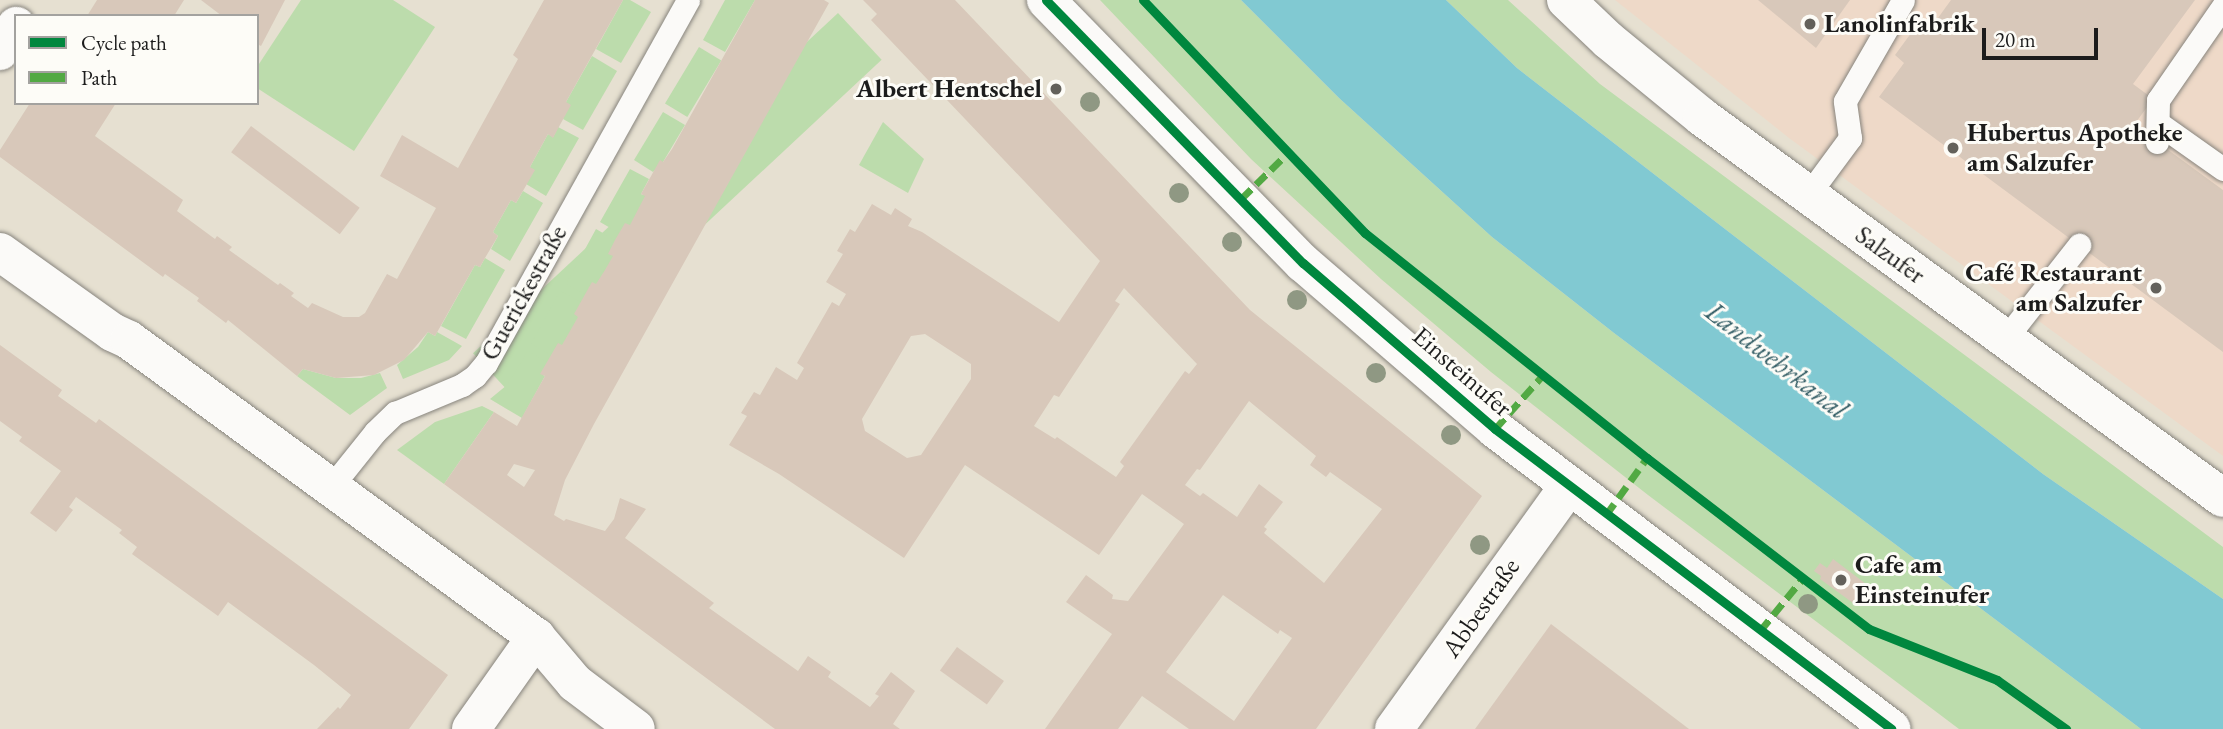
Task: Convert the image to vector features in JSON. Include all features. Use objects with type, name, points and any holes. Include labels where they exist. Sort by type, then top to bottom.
[{"type":"street","name":"Einsteinufer","points":[[1046,0],[1303,263],[1495,429],[1568,487],[1891,729]]},
{"type":"street","name":"Salzufer","points":[[1566,0],[1608,40],[1692,108],[2223,498]]},
{"type":"street","points":[[0,51],[14,29]]},
{"type":"street","points":[[0,252],[112,332],[129,340],[536,638],[575,684],[636,729]]},
{"type":"street","name":"Abbestraße","points":[[1394,729],[1568,487]]},
{"type":"street","points":[[471,729],[536,638]]},
{"type":"lane","name":"Guerickestraße","points":[[331,488],[375,432],[395,413],[418,400],[462,385],[475,376],[486,363],[688,0]]},
{"type":"lane","points":[[1808,195],[1850,138],[1845,102],[1903,0]]},
{"type":"lane","points":[[2223,6],[2158,100],[2158,133],[2223,169]]},
{"type":"lane","points":[[2005,339],[2079,244]]},
{"type":"shaded area","points":[[1615,0],[2223,0],[2223,456],[1789,138]]},
{"type":"green space","points":[[301,0],[393,0],[435,27],[354,151],[259,89],[259,64]]},
{"type":"green space","points":[[623,0],[630,0],[651,12],[621,63],[596,49]]},
{"type":"green space","points":[[725,0],[755,0],[725,52],[703,40]]},
{"type":"green space","points":[[1100,0],[1241,0],[1339,98],[1492,237],[1614,333],[2141,729],[1959,729],[1648,495],[1491,372],[1381,279],[1251,159]]},
{"type":"green space","points":[[1446,0],[1508,0],[1600,84],[2223,547],[2223,599],[2043,474],[1690,202],[1517,68]]},
{"type":"green space","points":[[838,13],[882,60],[517,400],[473,353]]},
{"type":"green space","points":[[699,47],[721,60],[687,117],[665,104]]},
{"type":"green space","points":[[592,56],[617,71],[583,130],[563,119],[566,102]]},
{"type":"green space","points":[[663,112],[685,125],[663,162],[653,172],[634,160]]},
{"type":"green space","points":[[883,122],[924,159],[908,193],[859,165]]},
{"type":"green space","points":[[558,127],[579,138],[546,196],[526,184],[530,167],[548,134],[553,137]]},
{"type":"green space","points":[[630,169],[649,179],[641,194],[645,196],[630,225],[625,223],[619,233],[600,222]]},
{"type":"green space","points":[[523,191],[543,203],[510,261],[491,249],[498,236],[493,232],[511,200],[516,203]]},
{"type":"green space","points":[[596,229],[615,240],[608,253],[613,256],[596,284],[592,282],[585,294],[566,284]]},
{"type":"green space","points":[[485,258],[505,270],[466,339],[441,326],[475,265],[480,267]]},
{"type":"green space","points":[[560,291],[581,302],[574,314],[578,317],[562,345],[558,343],[551,355],[531,344]]},
{"type":"green space","points":[[428,332],[435,336],[437,332],[462,346],[449,360],[403,379],[397,365],[418,347]]},
{"type":"green space","points":[[528,351],[547,362],[541,374],[545,376],[522,418],[490,399],[507,385]]},
{"type":"green space","points":[[303,369],[336,378],[361,378],[380,373],[387,388],[350,415],[297,376]]},
{"type":"green space","points":[[482,406],[494,412],[444,484],[397,450],[435,422]]},
{"type":"water","name":"Landwehrkanal","points":[[1241,0],[1446,0],[1517,68],[1690,202],[2043,474],[2223,599],[2223,729],[2141,729],[1614,333],[1492,237],[1339,98]]},
{"type":"building","points":[[97,0],[184,0],[175,14],[88,14]]},
{"type":"building","points":[[201,0],[285,0],[261,46],[259,14],[219,14]]},
{"type":"building","points":[[544,0],[623,0],[566,102],[571,105],[553,138],[548,134],[530,167],[535,170],[516,203],[511,200],[493,232],[498,236],[480,267],[475,265],[435,336],[428,332],[404,360],[374,375],[336,378],[303,369],[297,376],[228,320],[226,323],[197,301],[199,298],[165,274],[163,277],[0,157],[0,150],[29,105],[115,105],[95,136],[183,200],[177,211],[215,239],[217,236],[232,247],[229,250],[278,285],[280,283],[294,293],[291,296],[308,308],[312,303],[343,317],[359,317],[365,313],[387,274],[397,279],[436,208],[380,176],[402,135],[458,168],[518,59],[513,55]]},
{"type":"building","points":[[755,0],[824,0],[829,3],[594,424],[565,480],[554,515],[564,521],[566,519],[605,531],[614,519],[620,498],[646,509],[625,538],[714,603],[709,608],[798,671],[808,656],[831,672],[828,677],[870,707],[879,696],[875,694],[891,672],[915,691],[893,724],[900,729],[775,729],[444,484],[494,412],[517,426],[545,376],[540,374],[558,343],[562,345],[578,317],[574,314],[592,282],[596,284],[613,256],[608,254],[625,223],[630,225],[645,196],[641,194],[660,160],[663,162]],"holes":[[[514,464],[535,470],[524,487],[507,475]]]},
{"type":"building","points":[[863,0],[955,0],[1250,310],[1482,496],[1316,729],[1189,729],[1142,696],[1118,729],[1045,729],[1112,634],[1066,602],[1086,575],[1113,595],[1112,599],[1128,601],[1184,524],[1142,494],[1099,555],[965,465],[904,558],[779,474],[729,445],[747,416],[741,413],[754,392],[760,395],[776,367],[797,380],[804,368],[797,363],[832,302],[839,306],[846,294],[826,282],[843,254],[837,251],[850,229],[855,232],[872,204],[891,215],[895,208],[912,219],[908,226],[922,232],[1059,322],[1100,261],[871,20],[877,14]],"holes":[[[1124,288],[1197,364],[1189,374],[1185,371],[1120,462],[1124,466],[1116,477],[1057,437],[1055,439],[1034,426],[1054,395],[1059,397],[1120,304],[1115,301]],[[925,334],[971,364],[971,379],[921,455],[907,458],[865,431],[862,419],[911,336]],[[1249,401],[1316,456],[1310,465],[1326,477],[1330,472],[1382,509],[1324,583],[1264,533],[1267,529],[1264,527],[1283,502],[1259,484],[1237,517],[1203,493],[1200,496],[1185,485],[1197,469],[1200,470]],[[1223,595],[1278,634],[1280,630],[1292,638],[1234,721],[1166,672]]]},
{"type":"building","name":"Lanolinfabrik","points":[[1758,0],[1850,0],[1816,48]]},
{"type":"building","points":[[1951,0],[2195,0],[2133,84],[2148,95],[2150,103],[2134,125],[2223,190],[2223,352],[1879,97],[1904,63],[1895,55],[1920,21],[1930,29]]},
{"type":"building","points":[[251,126],[360,208],[340,234],[231,152]]},
{"type":"building","points":[[0,345],[62,390],[58,396],[96,423],[99,419],[448,675],[409,729],[317,729],[338,707],[340,709],[351,695],[314,665],[228,602],[218,616],[132,554],[137,547],[119,533],[122,530],[76,497],[69,507],[73,510],[56,532],[30,513],[61,471],[19,441],[22,437],[0,421]]},
{"type":"building","points":[[1833,559],[1866,584],[1853,603],[1820,579],[1821,576],[1814,571],[1820,563],[1827,568]]},
{"type":"building","points":[[1551,624],[1689,729],[1475,729]]},
{"type":"building","points":[[957,647],[1004,681],[987,705],[940,670]]},
{"type":"marked path","points":[[1241,199],[1288,153]]},
{"type":"marked path","points":[[1495,429],[1544,374]]},
{"type":"marked path","points":[[1606,515],[1647,458]]},
{"type":"marked path","points":[[1760,631],[1803,578]]},
{"type":"cycle path","points":[[1046,0],[1303,263],[1495,429],[1891,729]]},
{"type":"cycle path","points":[[1143,0],[1365,233],[1647,458],[1869,629],[1997,680],[2066,729]]},
{"type":"place","name":"Lanolinfabrik","points":[[1810,24]]},
{"type":"place","name":"Albert Hentschel","points":[[1056,89]]},
{"type":"place","name":"Hubertus Apotheke am Salzufer","points":[[1953,148]]},
{"type":"place","name":"Café Restaurant am Salzufer","points":[[2156,288]]},
{"type":"place","name":"Cafe am Einsteinufer","points":[[1841,580]]}]
